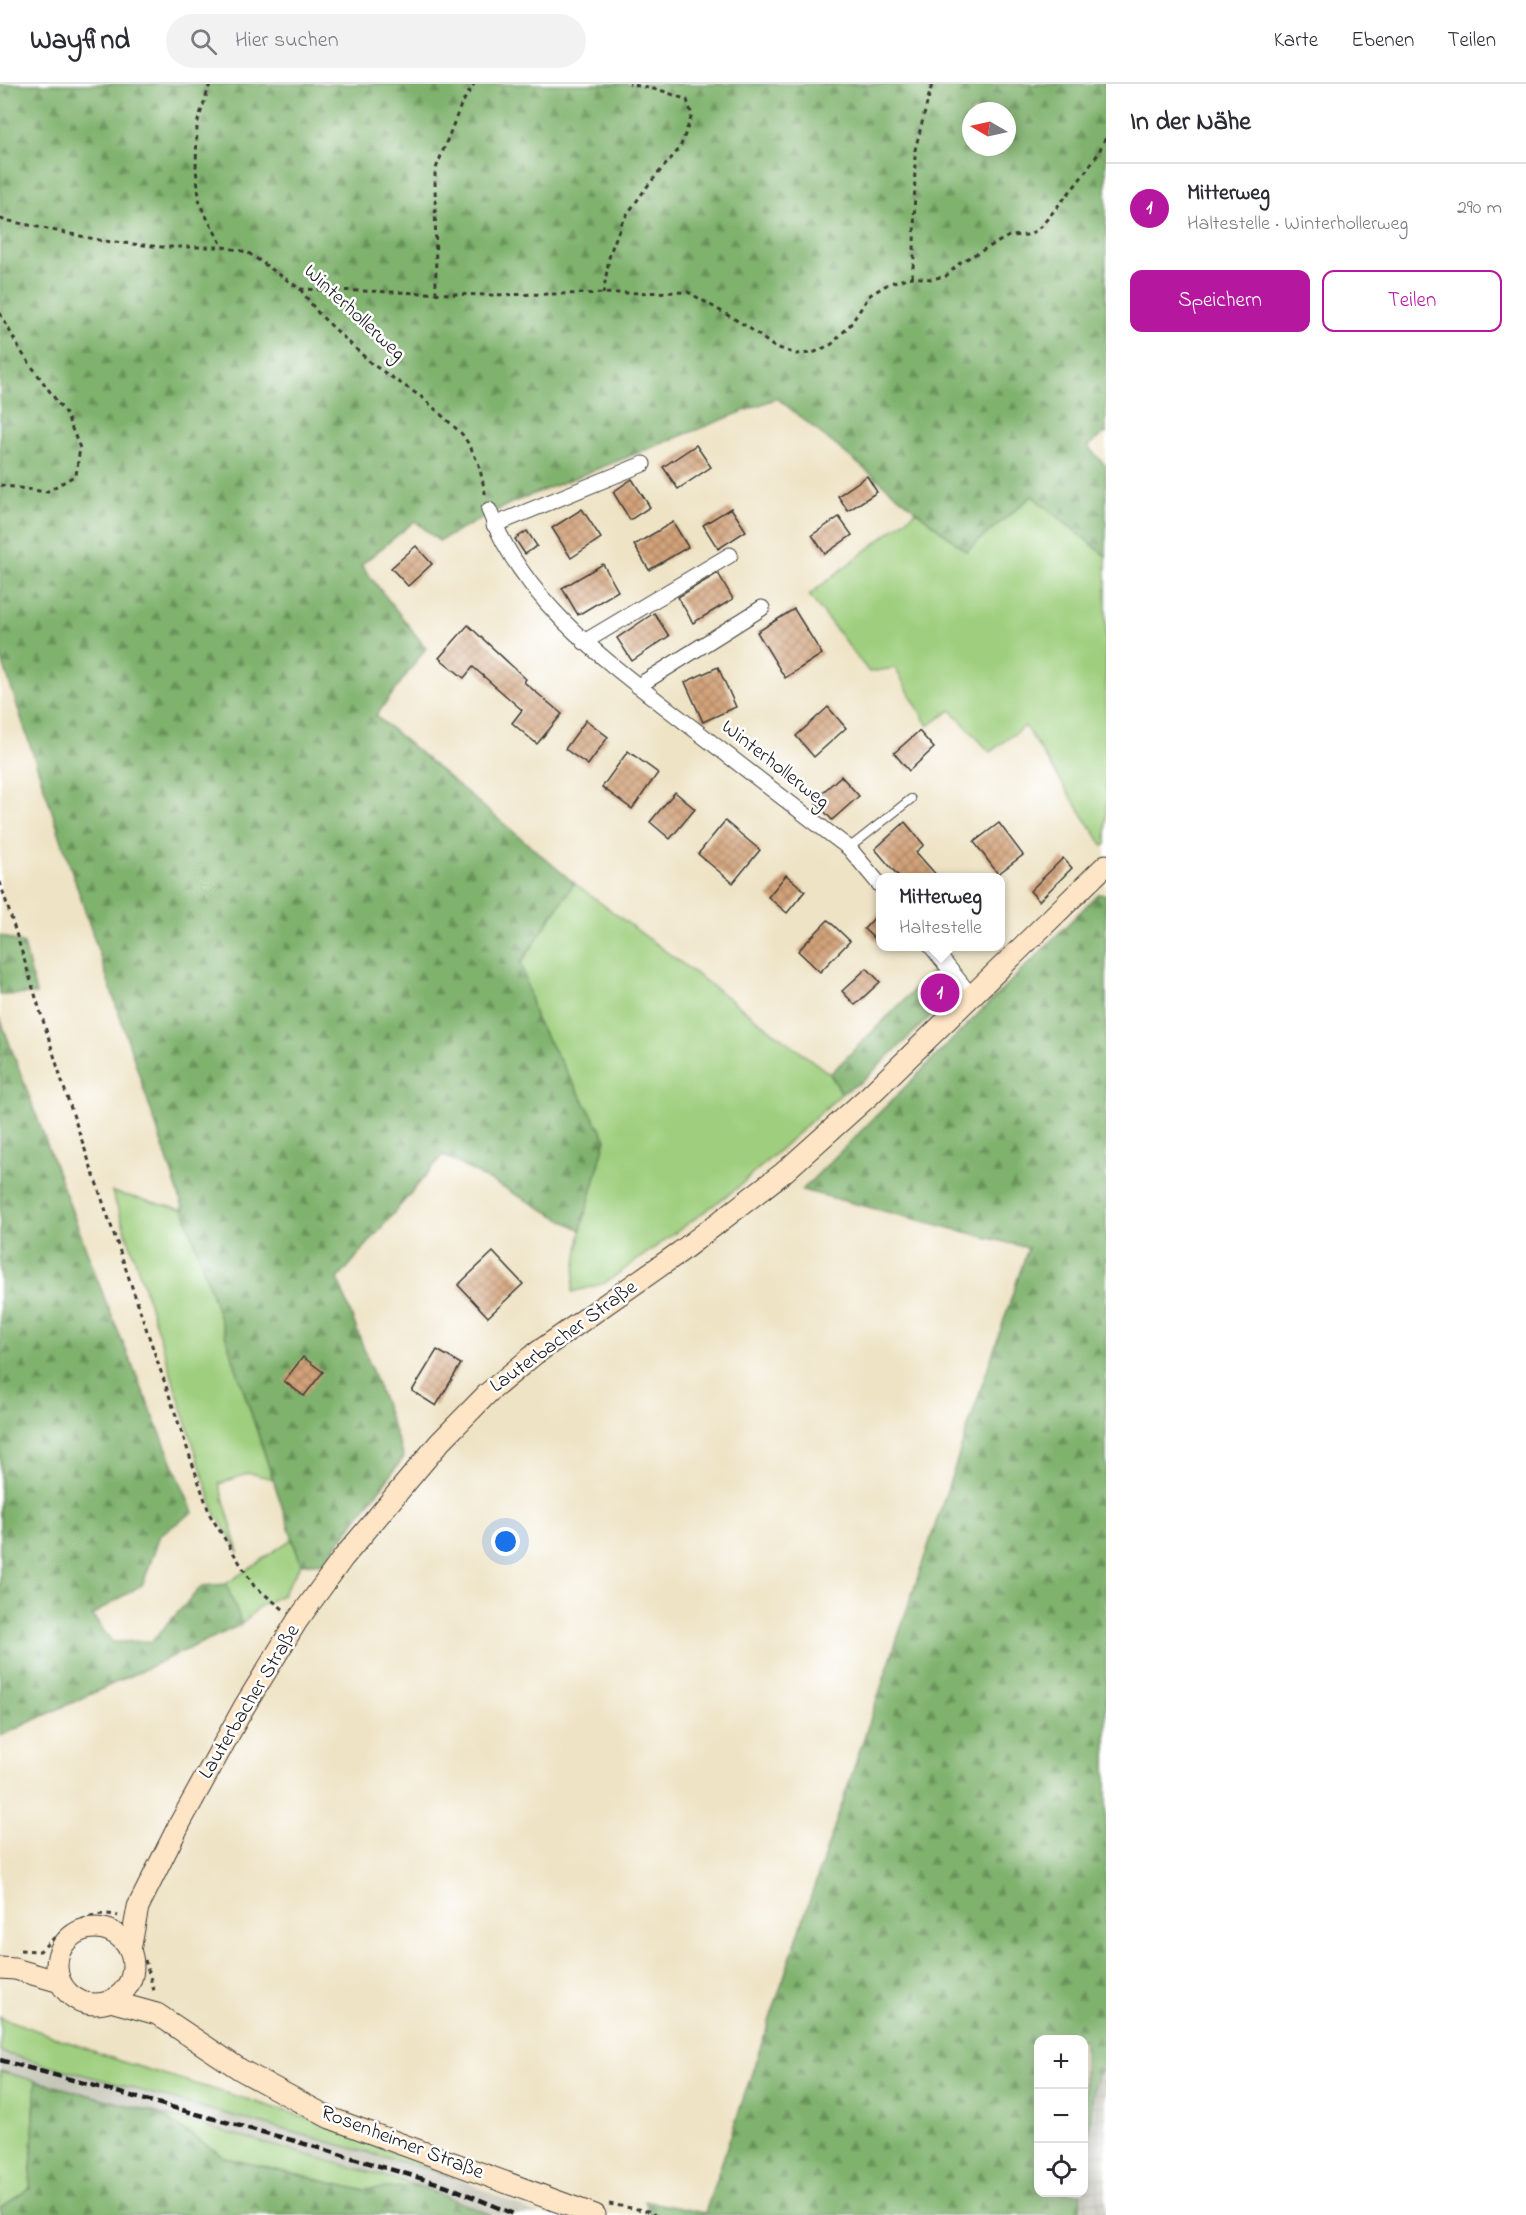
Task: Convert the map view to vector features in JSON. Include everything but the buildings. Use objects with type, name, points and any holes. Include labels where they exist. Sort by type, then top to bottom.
[{"type":"street","points":[[494,525],[643,464]]},
{"type":"street","name":"Winterhollerweg","points":[[489,510],[504,546],[531,586],[584,642],[849,848],[876,880]]},
{"type":"street","points":[[584,642],[730,555]]},
{"type":"street","points":[[638,686],[762,608]]},
{"type":"street","name":"Lauterbacher Straße","points":[[137,1953],[128,1912],[244,1707],[297,1621],[343,1558],[440,1442],[488,1393],[535,1354],[672,1258],[783,1173],[870,1095],[1106,866]]},
{"type":"street","points":[[935,951],[972,997]]},
{"type":"street","points":[[99,1927],[117,1935],[137,1953],[133,1960],[132,1976],[126,1989],[111,2001],[101,2004],[81,2002],[65,1990],[60,1982],[56,1962],[63,1943],[79,1930],[99,1927],[128,1912]]},
{"type":"street","points":[[8,1962],[59,1952]]},
{"type":"street","points":[[8,1962],[60,1982]]},
{"type":"street","name":"Rosenheimer Straße","points":[[132,1976],[157,2006],[241,2070],[330,2118],[598,2208]]},
{"type":"street","name":"Rosenheimer Straße","points":[[111,2001],[157,2006]]},
{"type":"lane","points":[[849,848],[911,800]]},
{"type":"path","points":[[210,84],[197,124],[196,169],[200,205],[223,247]]},
{"type":"path","points":[[436,294],[435,171],[461,105],[474,84]]},
{"type":"path","points":[[603,294],[610,253],[623,220],[649,184],[680,148],[692,115],[687,100],[663,90],[629,84]]},
{"type":"path","points":[[912,277],[915,150],[932,84]]},
{"type":"path","points":[[300,289],[436,294],[688,292],[748,327],[773,346],[796,354],[813,353],[832,344],[850,325],[870,295],[890,283],[912,277],[931,279],[946,276],[961,262],[1009,236],[1027,235],[1038,230],[1098,154],[1106,137]]},
{"type":"path","name":"Winterhollerweg","points":[[0,219],[104,241],[162,247],[223,247],[247,252],[300,289],[319,314],[372,364],[423,398],[462,434],[479,465],[489,510]]},
{"type":"path","points":[[0,313],[20,350],[66,414],[80,448],[76,475],[46,492],[0,485]]},
{"type":"path","points":[[0,882],[66,1094],[210,1515],[254,1586],[297,1621]]},
{"type":"path","points":[[8,1962],[40,1951],[59,1932],[79,1920],[109,1913],[128,1912]]},
{"type":"path","points":[[137,1953],[148,1974],[157,2006]]},
{"type":"path","points":[[598,2208],[609,2205],[648,2211],[655,2215]]},
{"type":"shaded area","points":[[0,2052],[453,2176],[539,2215],[491,2215],[419,2186],[0,2071]]},
{"type":"shaded area","points":[[1106,2059],[1106,2215],[1080,2215],[1082,2197],[1088,2197],[1088,2141],[1094,2085]]},
{"type":"green space","points":[[0,84],[1106,84],[1106,434],[1104,433],[1088,447],[1106,466],[1106,556],[1032,496],[966,551],[777,398],[511,503],[439,541],[415,521],[361,565],[426,648],[376,716],[574,883],[521,963],[536,1020],[606,1139],[581,1230],[443,1155],[338,1279],[404,1457],[324,1562],[301,1564],[0,654]]},
{"type":"green space","points":[[1032,496],[1106,556],[1106,844],[1103,846],[1025,726],[990,752],[951,710],[928,726],[895,668],[869,672],[809,595],[917,511],[966,551]]},
{"type":"green space","points":[[574,883],[830,1074],[842,1093],[736,1189],[605,1283],[572,1292],[581,1230],[606,1139],[536,1020],[521,963]]},
{"type":"green space","points":[[1098,894],[1106,895],[1106,2059],[1094,2085],[1088,2141],[1088,2035],[1034,2035],[1034,2197],[1081,2197],[1079,2215],[650,2215],[645,2201],[705,2213],[1028,1248],[802,1190]]},
{"type":"green space","points":[[0,935],[24,944],[36,994],[0,995]]},
{"type":"green space","points":[[933,971],[941,978],[926,994],[940,1007],[863,1081],[842,1093],[830,1074]]},
{"type":"green space","points":[[0,1018],[104,1297],[193,1512],[160,1535],[143,1584],[92,1615],[112,1642],[152,1641],[202,1586],[226,1584],[242,1624],[0,1736]]},
{"type":"green space","points":[[112,1192],[184,1210],[273,1479],[249,1473],[219,1484],[239,1552],[215,1513]]},
{"type":"green space","points":[[292,1539],[301,1564],[282,1595],[260,1606],[242,1624],[226,1584]]},
{"type":"green space","points":[[0,2017],[123,2062],[292,2113],[453,2176],[0,2052]]},
{"type":"green space","points":[[0,2071],[36,2081],[30,2188],[0,2208]]},
{"type":"green space","points":[[36,2081],[157,2113],[226,2158],[361,2190],[419,2186],[491,2215],[0,2215],[0,2208],[30,2188]]},
{"type":"green space","points":[[157,2113],[419,2186],[361,2190],[226,2158]]},
{"type":"railway","points":[[0,2060],[295,2141],[447,2186],[516,2215]]},
{"type":"place","name":"Mitterweg","points":[[940,993]]}]
